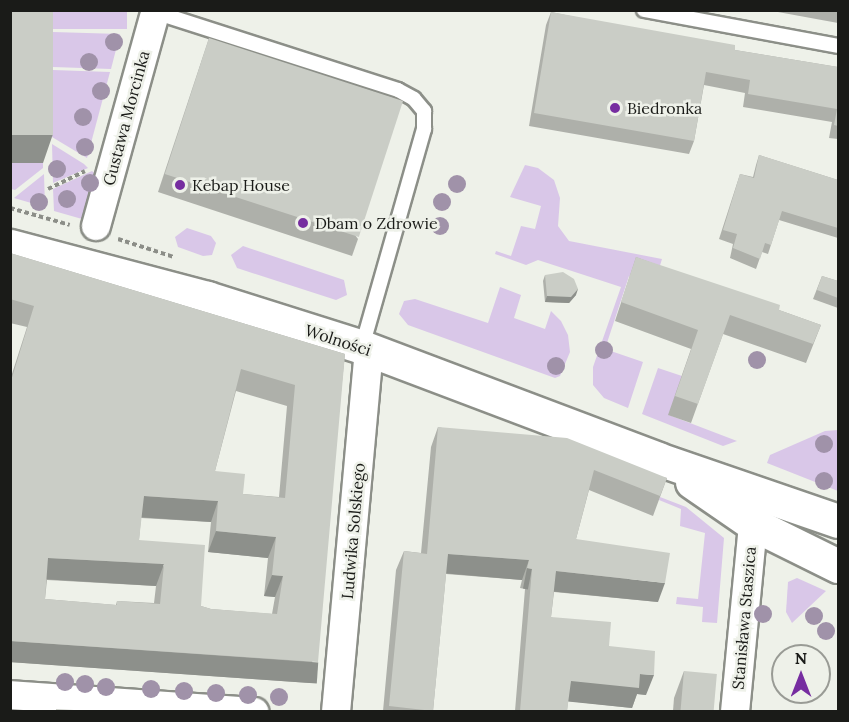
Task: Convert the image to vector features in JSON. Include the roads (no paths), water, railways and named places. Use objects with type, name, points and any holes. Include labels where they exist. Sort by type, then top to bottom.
[{"type":"street","name":"Gustawa Morcinka","points":[[96,226],[156,11]]},
{"type":"street","name":"Wolności","points":[[10,246],[207,298],[366,349],[658,459],[838,521]]},
{"type":"street","name":"Ludwika Solskiego","points":[[336,711],[366,349]]},
{"type":"street","name":"Wolności","points":[[658,459],[753,524],[838,566]]},
{"type":"street","name":"Stanisława Staszica","points":[[735,711],[753,524]]},
{"type":"street","points":[[10,695],[127,707],[254,711]]},
{"type":"lane","points":[[644,10],[838,46]]},
{"type":"lane","points":[[156,11],[398,90],[414,99],[424,111],[424,129],[366,349]]},
{"type":"place","name":"Biedronka","points":[[615,108]]},
{"type":"place","name":"Kebap House","points":[[180,185]]},
{"type":"place","name":"Dbam o Zdrowie","points":[[303,223]]}]
